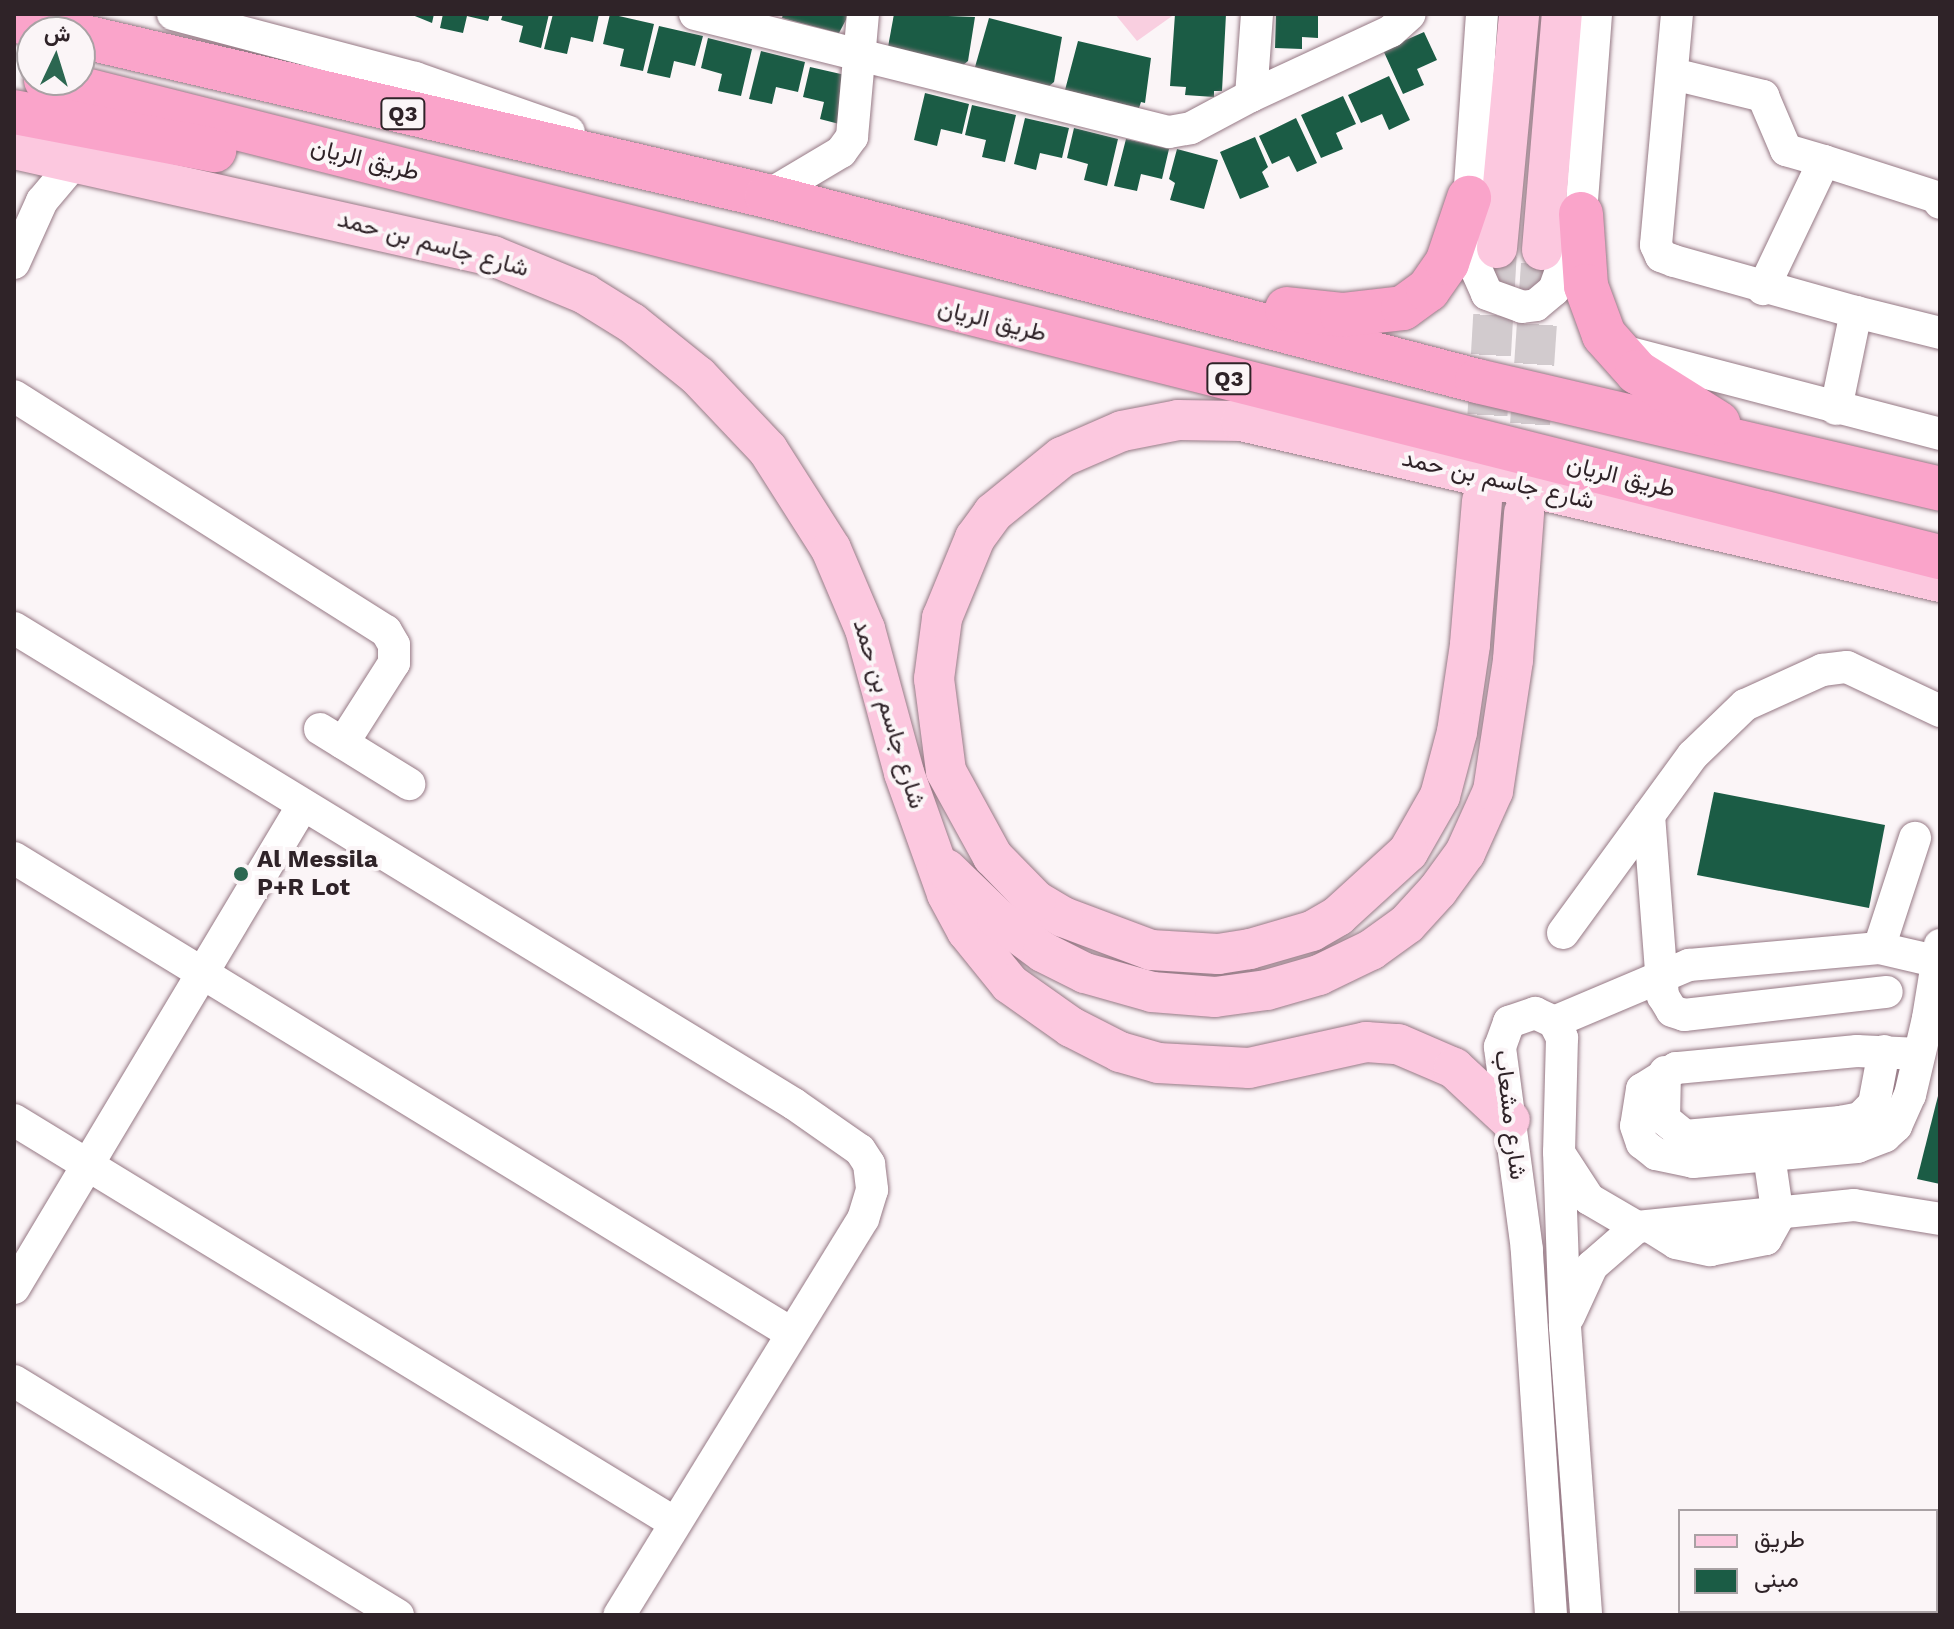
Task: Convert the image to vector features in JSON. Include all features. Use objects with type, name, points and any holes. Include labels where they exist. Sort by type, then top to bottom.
[{"type":"highway","name":"Q3","points":[[96,40],[747,192],[1477,381],[1940,489]]},
{"type":"highway","name":"طريق الريان","points":[[96,93],[1940,557]]},
{"type":"highway","points":[[14,112],[86,146],[468,202],[519,199]]},
{"type":"highway","points":[[1149,295],[1342,315],[1386,313],[1403,308],[1436,283],[1460,235],[1469,198]]},
{"type":"highway","points":[[1581,214],[1590,304],[1615,349],[1661,389],[1754,445]]},
{"type":"main road","points":[[1497,248],[1519,14]]},
{"type":"main road","points":[[1542,250],[1562,14]]},
{"type":"main road","points":[[14,149],[86,146]]},
{"type":"main road","name":"شارع جاسم بن حمد","points":[[86,146],[170,154],[504,239],[569,264],[638,304],[681,339],[757,419],[768,450],[801,497],[851,592],[935,857],[997,918],[1043,952],[1131,988],[1189,997],[1258,992],[1319,975],[1371,950],[1407,924],[1438,890],[1465,853],[1493,791],[1511,675],[1524,512]]},
{"type":"main road","name":"شارع جاسم بن حمد","points":[[1482,501],[1468,658],[1457,732],[1440,796],[1408,852],[1338,916],[1301,935],[1250,949],[1218,954],[1151,950],[1063,917],[1036,901],[993,857],[946,771],[934,679],[942,618],[975,538],[993,513],[1062,457],[1122,431],[1178,420],[1241,421],[1940,582]]},
{"type":"main road","points":[[935,857],[955,912],[999,974],[1051,1015],[1120,1052],[1158,1063],[1216,1069],[1279,1063],[1366,1042],[1398,1044],[1454,1068],[1510,1120]]},
{"type":"street","points":[[173,14],[415,78],[747,192],[841,152],[852,137],[863,14]]},
{"type":"street","points":[[695,14],[1169,132],[1191,128],[1251,96],[1391,31],[1410,14]]},
{"type":"street","points":[[1251,96],[1257,14]]},
{"type":"street","points":[[1482,14],[1469,198],[1474,273],[1487,294],[1508,305],[1536,305],[1554,290],[1581,214],[1596,14]]},
{"type":"street","points":[[1677,14],[1656,245],[1661,256],[1763,289],[1940,333]]},
{"type":"street","points":[[1673,74],[1763,96],[1786,150],[1939,199]]},
{"type":"street","points":[[14,263],[42,201],[86,146]]},
{"type":"street","points":[[1763,289],[1824,161]]},
{"type":"street","points":[[1836,409],[1856,312]]},
{"type":"street","points":[[1615,349],[1940,434]]},
{"type":"street","points":[[14,396],[386,631],[394,645],[394,663],[332,736],[409,784]]},
{"type":"street","points":[[14,628],[860,1150],[873,1178],[870,1206],[619,1615]]},
{"type":"street","points":[[1563,933],[1649,815],[1726,719],[1767,692],[1822,670],[1847,667],[1866,673],[1940,711]]},
{"type":"street","points":[[14,1288],[303,805]]},
{"type":"street","points":[[1649,815],[1665,1002],[1684,1015],[1887,992]]},
{"type":"street","points":[[1879,948],[1915,838]]},
{"type":"street","points":[[14,858],[791,1333]]},
{"type":"street","points":[[1554,1022],[1627,996],[1663,975],[1689,965],[1879,948],[1937,953],[1934,1019],[1919,1054],[1904,1113],[1885,1136],[1857,1147],[1693,1162],[1656,1154],[1642,1143],[1635,1107],[1642,1089],[1665,1072],[1884,1051],[1919,1054]]},
{"type":"street","name":"شارع مشعاب","points":[[1551,1615],[1527,1250],[1502,1033],[1521,1014],[1535,1013],[1554,1022],[1563,1047],[1559,1152],[1565,1327],[1586,1615]]},
{"type":"street","points":[[1665,1072],[1662,1111],[1677,1133],[1694,1136],[1796,1127],[1850,1121],[1868,1111],[1879,1094],[1884,1051]]},
{"type":"street","points":[[14,1120],[675,1523]]},
{"type":"street","points":[[1559,1152],[1589,1199],[1643,1227]]},
{"type":"street","points":[[1769,1155],[1777,1209]]},
{"type":"street","points":[[1565,1327],[1592,1266],[1643,1227],[1777,1209],[1854,1205],[1940,1219]]},
{"type":"street","points":[[14,1381],[398,1615]]},
{"type":"shaded area","points":[[1115,14],[1175,14],[1137,41]]},
{"type":"building","points":[[410,14],[434,14],[432,23]]},
{"type":"building","points":[[443,14],[490,14],[488,21],[467,16],[463,33],[440,28]]},
{"type":"building","points":[[503,14],[549,14],[541,48],[519,42],[523,26],[501,20]]},
{"type":"building","points":[[553,14],[599,14],[593,42],[571,37],[567,54],[544,49]]},
{"type":"building","points":[[610,14],[654,24],[643,71],[620,66],[624,49],[603,44]]},
{"type":"building","points":[[783,14],[849,14],[839,33],[782,18]]},
{"type":"building","points":[[894,14],[975,17],[968,61],[962,66],[888,47]]},
{"type":"building","points":[[1175,14],[1226,14],[1222,91],[1214,91],[1214,97],[1185,95],[1186,87],[1170,86]]},
{"type":"building","points":[[1276,14],[1318,14],[1318,38],[1302,37],[1302,49],[1275,48]]},
{"type":"building","points":[[989,18],[1062,37],[1054,82],[1048,87],[975,67]]},
{"type":"building","points":[[659,26],[703,36],[695,66],[674,61],[670,78],[647,73]]},
{"type":"building","points":[[1424,32],[1437,60],[1417,69],[1424,85],[1403,94],[1383,50]]},
{"type":"building","points":[[708,38],[752,49],[741,96],[718,91],[722,74],[701,68]]},
{"type":"building","points":[[1078,41],[1151,58],[1145,103],[1141,102],[1139,108],[1065,90]]},
{"type":"building","points":[[761,51],[805,62],[798,92],[776,87],[772,104],[749,99]]},
{"type":"building","points":[[810,67],[854,77],[843,125],[820,119],[824,102],[803,97]]},
{"type":"building","points":[[1389,76],[1410,120],[1389,130],[1382,114],[1361,123],[1348,95]]},
{"type":"building","points":[[925,93],[969,104],[962,134],[941,129],[937,146],[914,140]]},
{"type":"building","points":[[1343,96],[1356,124],[1336,133],[1343,149],[1321,158],[1301,115]]},
{"type":"building","points":[[972,105],[1016,115],[1005,162],[982,157],[986,140],[965,135]]},
{"type":"building","points":[[1025,118],[1069,128],[1062,158],[1040,153],[1036,170],[1014,164]]},
{"type":"building","points":[[1296,118],[1317,163],[1297,172],[1289,156],[1272,164],[1259,136]]},
{"type":"building","points":[[1074,128],[1118,139],[1107,186],[1084,180],[1088,164],[1067,158]]},
{"type":"building","points":[[1255,137],[1268,167],[1262,172],[1269,187],[1240,199],[1220,152]]},
{"type":"building","points":[[1126,139],[1169,149],[1162,179],[1141,174],[1137,191],[1114,186]]},
{"type":"building","points":[[1177,149],[1218,160],[1204,209],[1170,200],[1175,183],[1169,179]]},
{"type":"building","points":[[1714,792],[1885,825],[1869,908],[1697,875]]},
{"type":"building","points":[[1940,1092],[1940,1184],[1917,1179]]},
{"type":"tunnel","points":[[1484,475],[1497,248]]},
{"type":"tunnel","points":[[1526,484],[1542,250]]},
{"type":"place","name":"Al Messila P+R Lot","points":[[241,874]]}]
